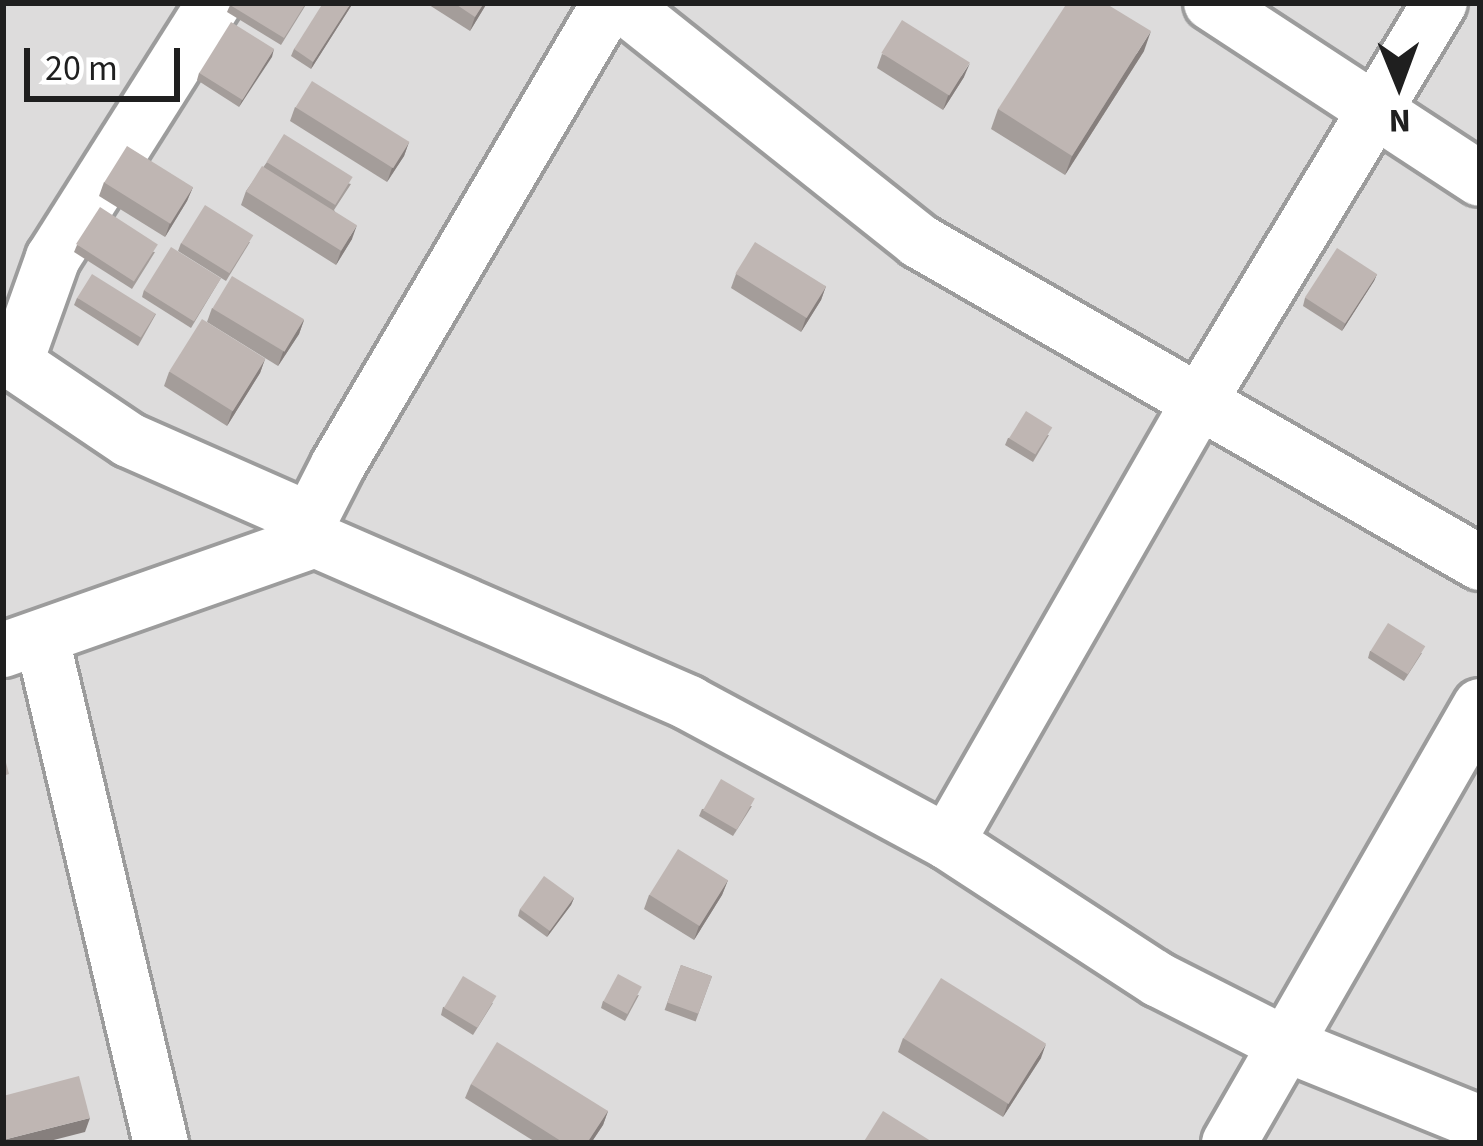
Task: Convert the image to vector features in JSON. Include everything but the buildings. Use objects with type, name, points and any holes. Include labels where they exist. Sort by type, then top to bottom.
[{"type":"street","points":[[214,3],[53,258],[9,360],[129,440],[312,530],[689,703],[947,842],[1160,980],[1287,1045],[1480,1123]]},
{"type":"street","points":[[161,1143],[22,644],[312,530],[609,3]]},
{"type":"street","points":[[620,3],[919,241],[1480,563]]},
{"type":"street","points":[[1211,3],[1480,179]]},
{"type":"street","points":[[947,842],[1198,402],[1440,3]]},
{"type":"street","points":[[1229,1143],[1480,706]]},
{"type":"shaded area","points":[[3,3],[1480,3],[1480,1143],[3,1143]]}]
